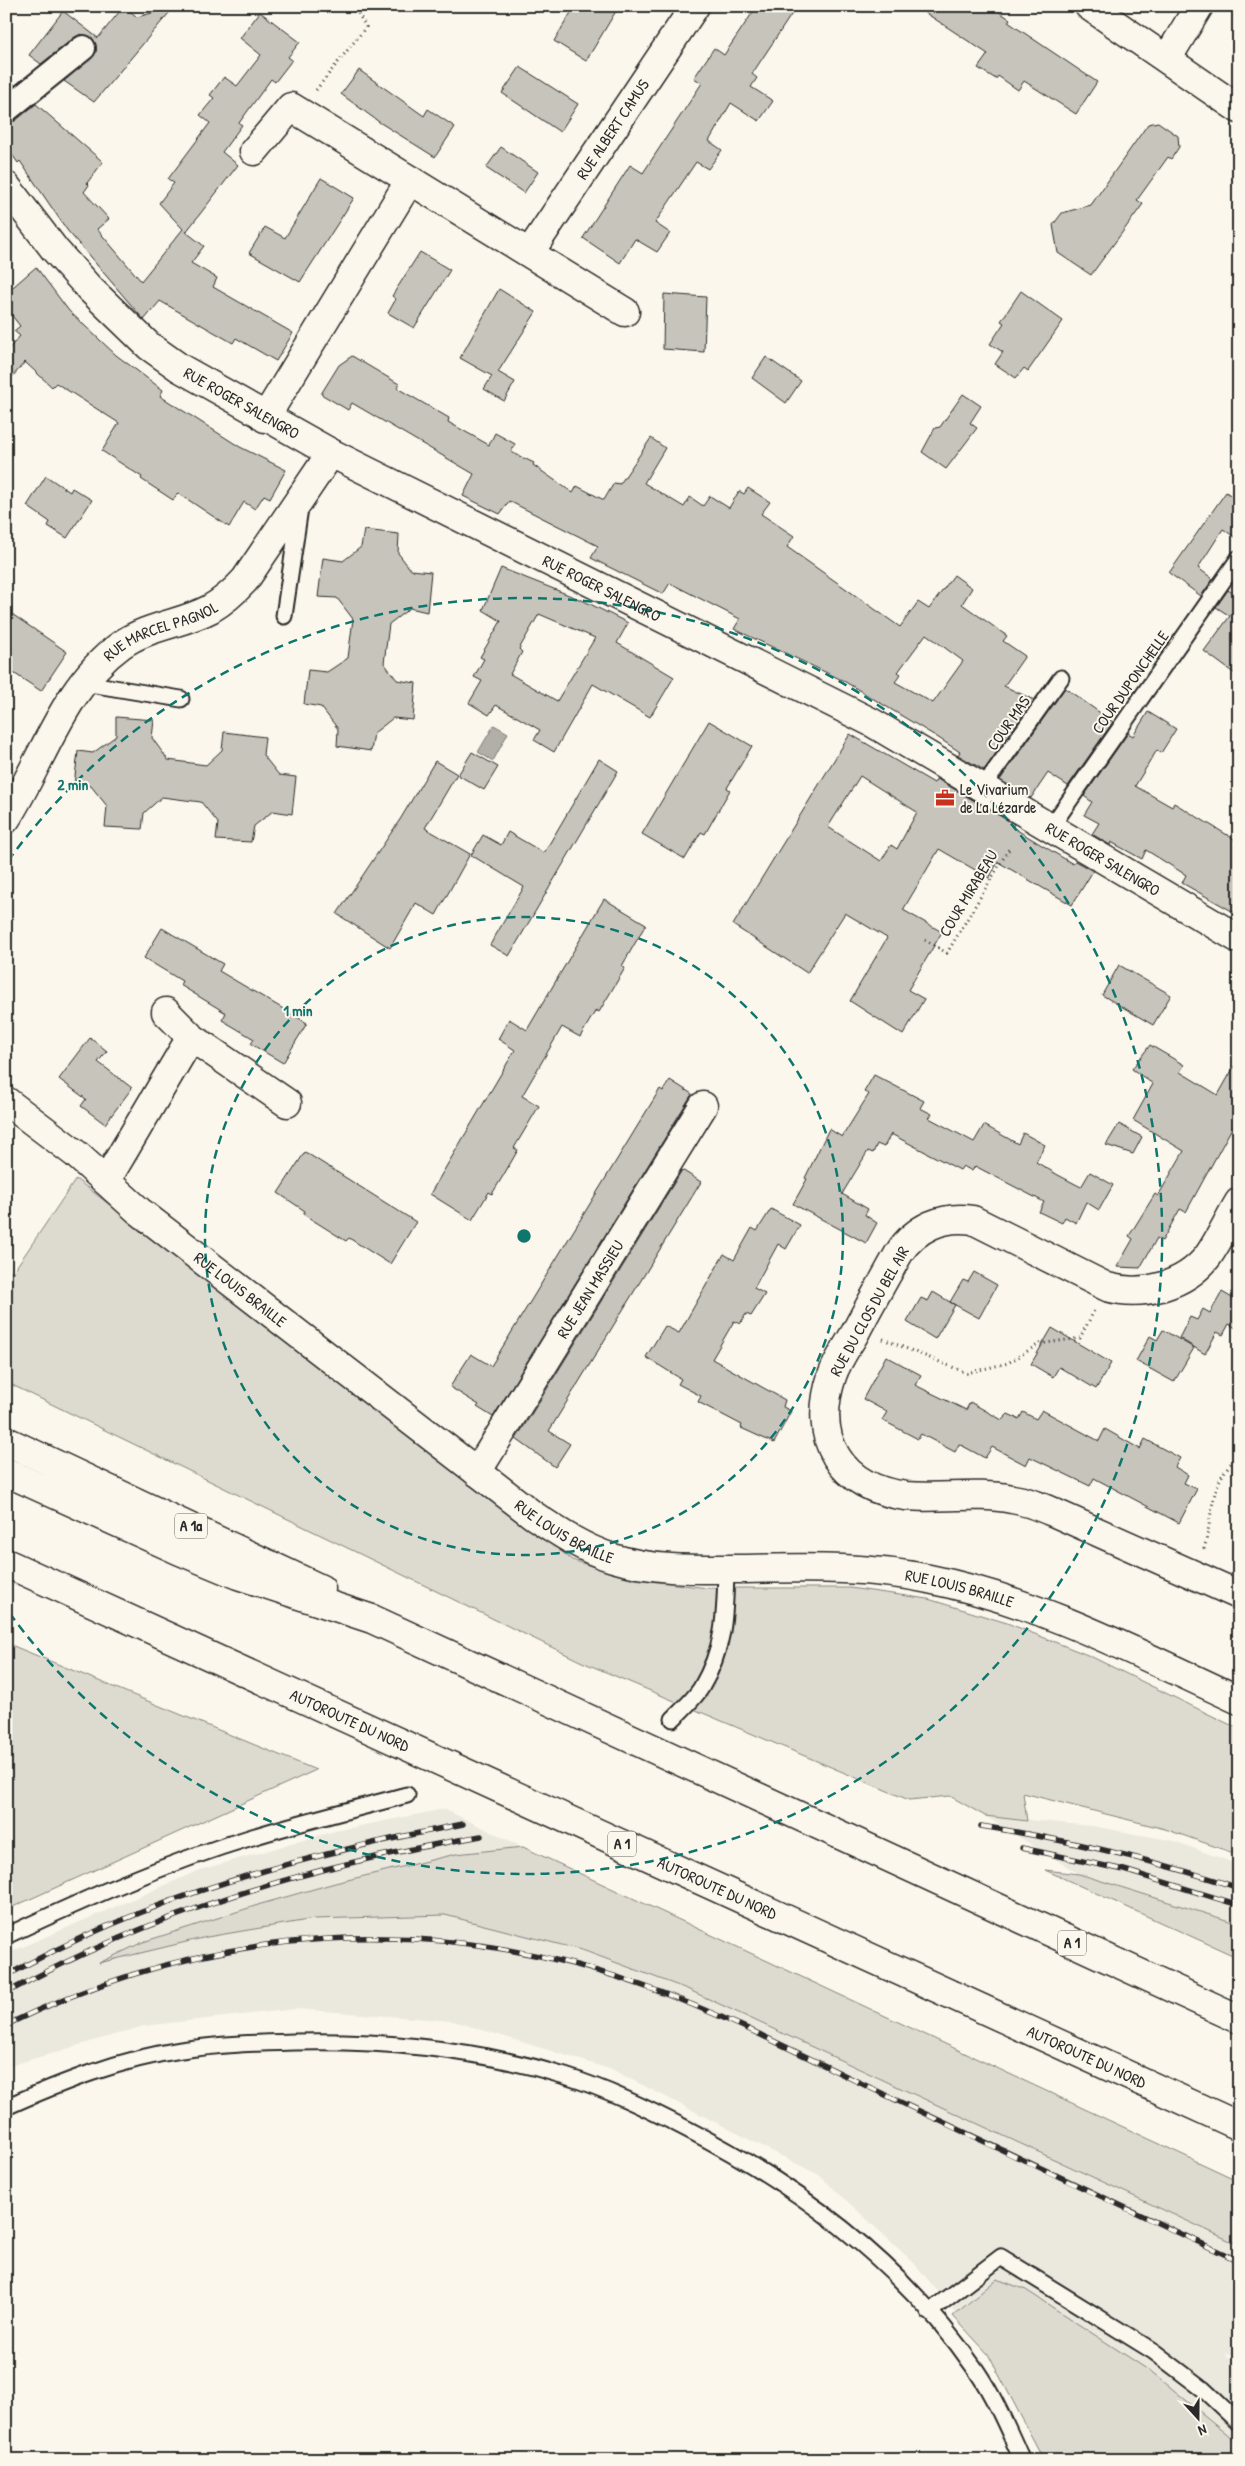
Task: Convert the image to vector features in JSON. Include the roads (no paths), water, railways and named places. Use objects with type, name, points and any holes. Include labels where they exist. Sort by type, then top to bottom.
[{"type":"main road","name":"RUE ALBERT CAMUS","points":[[530,252],[696,6]]},
{"type":"main road","points":[[1089,6],[1239,109]]},
{"type":"main road","points":[[1167,59],[1199,6]]},
{"type":"main road","points":[[254,151],[291,106],[625,312]]},
{"type":"main road","points":[[265,418],[410,180]]},
{"type":"main road","name":"RUE ROGER SALENGRO","points":[[6,186],[55,250],[89,288],[142,340],[180,368],[265,418],[331,453],[871,722],[1239,938]]},
{"type":"main road","name":"RUE MARCEL PAGNOL","points":[[6,819],[23,792],[55,723],[109,654],[123,643],[208,610],[229,597],[245,580],[331,453]]},
{"type":"main road","points":[[166,1012],[191,1037],[287,1103]]},
{"type":"main road","points":[[106,1181],[191,1037]]},
{"type":"main road","name":"RUE LOUIS BRAILLE","points":[[6,1101],[76,1154],[139,1211],[477,1472],[548,1525],[592,1550],[613,1558],[650,1566],[726,1569],[826,1568],[878,1571],[952,1584],[1009,1601],[1098,1635],[1239,1700]]},
{"type":"main road","name":"RUE JEAN MASSIEU","points":[[477,1472],[702,1106]]},
{"type":"main road","name":"RUE DU CLOS DU BEL AIR","points":[[1239,1202],[1213,1248],[1193,1270],[1170,1283],[1150,1290],[1129,1292],[1107,1287],[973,1220],[955,1219],[922,1229],[906,1243],[857,1328],[832,1377],[826,1406],[829,1440],[836,1459],[850,1474],[869,1486],[893,1494],[922,1497],[988,1496],[1024,1502],[1055,1512],[1239,1596]]},
{"type":"main road","name":"A 1a","points":[[6,1441],[307,1581],[372,1618]]},
{"type":"main road","name":"A 1","points":[[6,1472],[238,1575],[372,1618],[1239,2020]]},
{"type":"main road","name":"AUTOROUTE DU NORD","points":[[6,1563],[1239,2126]]},
{"type":"street","points":[[6,110],[83,48]]},
{"type":"lane","points":[[284,616],[302,496]]},
{"type":"lane","name":"COUR DUPONCHELLE","points":[[1050,827],[1239,558]]},
{"type":"lane","name":"COUR MAS","points":[[984,787],[1061,678]]},
{"type":"lane","points":[[84,684],[181,699]]},
{"type":"lane","points":[[673,1720],[700,1689],[720,1646],[725,1612],[726,1569]]},
{"type":"lane","points":[[6,1936],[115,1887],[223,1847],[407,1795]]},
{"type":"lane","points":[[6,2107],[56,2086],[124,2063],[181,2050],[292,2042],[384,2042],[495,2058],[589,2084],[661,2116],[740,2157],[792,2191],[854,2237],[892,2272],[929,2312],[977,2372],[1000,2413],[1022,2460]]},
{"type":"lane","points":[[929,2312],[1001,2257],[1153,2351],[1203,2389],[1239,2423]]},
{"type":"railway","points":[[6,1976],[116,1923],[228,1882],[344,1850],[463,1824]]},
{"type":"railway","points":[[981,1826],[1111,1852],[1175,1868],[1239,1888]]},
{"type":"railway","points":[[6,1993],[62,1964],[120,1938],[178,1915],[237,1895],[358,1861],[481,1836]]},
{"type":"railway","points":[[1022,1848],[1124,1870],[1239,1905]]},
{"type":"railway","points":[[6,2025],[84,1991],[164,1966],[244,1948],[326,1939],[407,1939],[489,1947],[571,1963],[684,2001],[776,2042],[1239,2261]]},
{"type":"place","name":"Le Vivarium de La Lézarde","points":[[945,798]]}]
